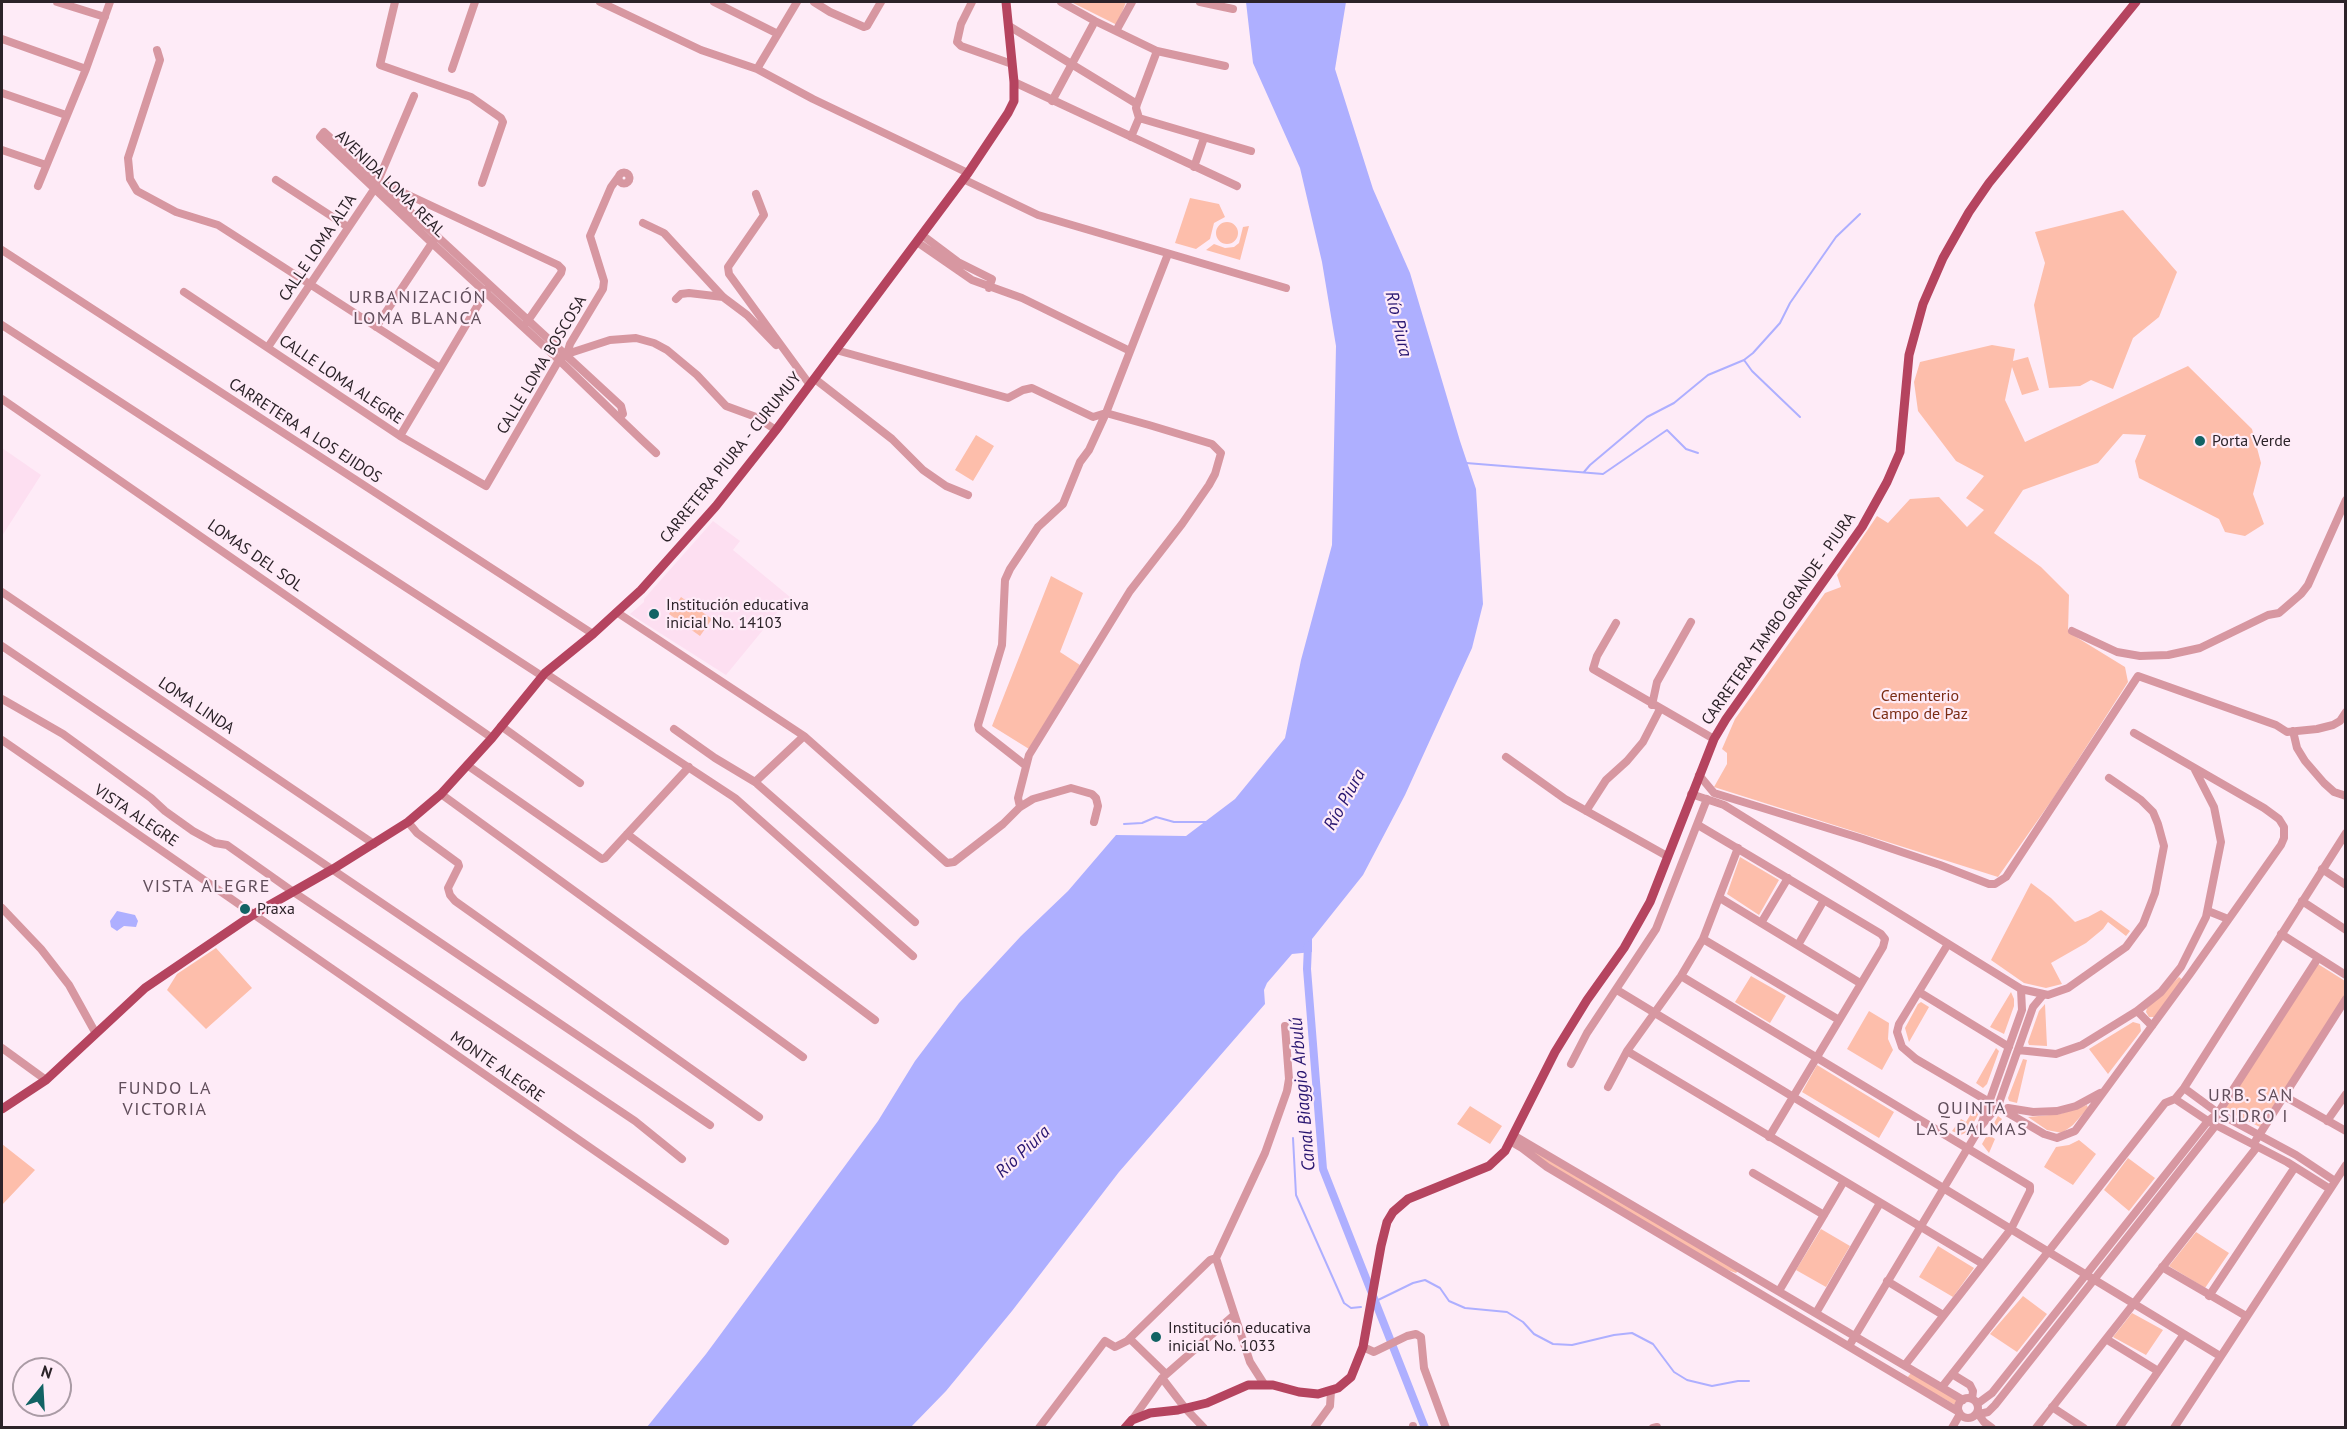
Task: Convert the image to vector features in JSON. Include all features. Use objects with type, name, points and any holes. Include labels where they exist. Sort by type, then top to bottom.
[{"type":"main road","name":"CARRETERA PIURA - CURUMUY","points":[[2,1109],[46,1080],[95,1032],[145,988],[254,914],[333,869],[408,822],[441,794],[492,738],[544,675],[618,613],[716,506],[776,430],[966,176],[1012,107],[1014,82],[1006,2]]},
{"type":"main road","name":"CARRETERA TAMBO GRANDE - PIURA","points":[[1331,1391],[1351,1377],[1363,1347],[1381,1246],[1387,1222],[1393,1212],[1408,1199],[1488,1167],[1496,1161],[1511,1138],[1555,1052],[1637,926],[1654,893],[1714,740],[1862,527],[1895,465],[1902,440],[1909,355],[1917,323],[1932,282],[1956,235],[1989,183],[2136,2]]},
{"type":"main road","points":[[1125,1428],[1132,1420],[1150,1413],[1207,1403],[1248,1385],[1264,1384],[1309,1393],[1331,1391]]},
{"type":"street","points":[[57,2],[105,17]]},
{"type":"street","points":[[38,186],[86,69],[110,2]]},
{"type":"street","points":[[396,2],[380,65],[471,97],[501,118],[503,122],[482,183]]},
{"type":"street","points":[[452,69],[475,2]]},
{"type":"street","points":[[600,2],[701,51],[757,69],[1038,215],[1286,288]]},
{"type":"street","points":[[714,2],[778,34]]},
{"type":"street","points":[[757,69],[797,2]]},
{"type":"street","points":[[814,2],[864,27],[867,26],[881,2]]},
{"type":"street","points":[[972,2],[961,24],[957,42],[961,46],[1012,64]]},
{"type":"street","points":[[1061,2],[1156,51],[1226,66]]},
{"type":"street","points":[[1116,32],[1132,2]]},
{"type":"street","points":[[1200,2],[1233,9]]},
{"type":"street","points":[[1052,101],[1095,21]]},
{"type":"street","points":[[1009,26],[1137,104]]},
{"type":"street","points":[[2,39],[86,69]]},
{"type":"street","points":[[157,50],[160,60],[128,158],[130,179],[137,191],[149,199],[194,218],[218,225],[440,368]]},
{"type":"street","points":[[1131,137],[1139,118],[1137,104],[1156,51]]},
{"type":"street","points":[[1014,82],[1237,186]]},
{"type":"street","points":[[2,93],[66,115]]},
{"type":"street","name":"CALLE LOMA ALTA","points":[[268,347],[376,184],[414,96]]},
{"type":"street","points":[[1139,118],[1251,151]]},
{"type":"street","name":"AVENIDA LOMA REAL","points":[[376,184],[320,136],[324,132],[434,240],[488,289],[529,320],[567,354],[621,406],[623,414],[619,418]]},
{"type":"street","points":[[1194,167],[1204,138]]},
{"type":"street","points":[[2,150],[46,165]]},
{"type":"street","points":[[276,180],[348,227]]},
{"type":"street","name":"CALLE LOMA BOSCOSA","points":[[486,486],[559,360],[567,354],[604,287],[604,280],[590,236],[611,187],[621,180]]},
{"type":"street","points":[[376,184],[558,265],[562,270],[561,273],[523,328]]},
{"type":"street","points":[[756,194],[764,215],[728,267],[729,274],[795,366]]},
{"type":"street","points":[[643,223],[664,233],[723,297],[755,323],[812,382],[892,439],[924,470],[946,486],[968,495]]},
{"type":"street","points":[[919,239],[989,288],[1022,298],[1130,351]]},
{"type":"street","points":[[376,327],[434,240]]},
{"type":"street","name":"CARRETERA A LOS EJIDOS","points":[[2,250],[593,634]]},
{"type":"street","points":[[1025,765],[983,732],[978,725],[1002,645],[1005,580],[1038,526],[1063,504],[1080,462],[1089,450],[1106,413],[1168,254]]},
{"type":"street","points":[[400,436],[488,289]]},
{"type":"street","name":"AVENIDA LOMA REAL","points":[[488,289],[523,328],[656,453]]},
{"type":"street","name":"CALLE LOMA ALEGRE","points":[[184,292],[400,436],[486,486]]},
{"type":"street","points":[[676,299],[681,294],[689,293],[723,297]]},
{"type":"street","points":[[2,325],[735,798],[913,956]]},
{"type":"street","points":[[567,354],[610,340],[636,338],[654,343],[667,350],[697,375],[726,405],[756,417],[776,430]]},
{"type":"street","points":[[836,350],[1008,398],[1032,388],[1093,417],[1106,413],[1212,444],[1219,449],[1220,457],[1209,485],[1130,591],[1029,755],[1018,798],[1020,807]]},
{"type":"street","name":"LOMAS DEL SOL","points":[[2,399],[478,726],[492,738]]},
{"type":"street","points":[[2072,631],[2117,652],[2140,656],[2168,655],[2200,648],[2268,615],[2279,613],[2308,585],[2346,500]]},
{"type":"street","name":"LOMA LINDA","points":[[2,592],[374,844]]},
{"type":"street","points":[[618,613],[804,736],[947,863],[954,862],[1003,824],[1020,807],[1033,799],[1071,788],[1081,789],[1096,798],[1098,806],[1094,822]]},
{"type":"street","points":[[1586,811],[1606,780],[1643,742],[1656,707],[1657,682],[1691,622]]},
{"type":"street","points":[[1616,623],[1597,656],[1593,669],[1714,740]]},
{"type":"street","points":[[2,646],[710,1125]]},
{"type":"street","points":[[1699,775],[1714,793],[1863,839],[1989,884],[1995,884],[2003,880],[2138,676],[2276,725],[2282,730],[2293,731],[2333,725],[2340,721],[2346,712]]},
{"type":"street","points":[[2,699],[63,734],[193,831],[215,843],[227,845],[635,1121],[682,1159]]},
{"type":"street","points":[[501,726],[580,783]]},
{"type":"street","points":[[674,729],[715,758],[755,782],[915,922]]},
{"type":"street","points":[[2293,731],[2296,748],[2305,761],[2329,788],[2346,796]]},
{"type":"street","points":[[1948,944],[1899,1024],[1897,1032],[1902,1047],[1916,1059],[2044,1134],[2063,1137],[2075,1131],[2281,845],[2284,827],[2279,819],[2264,808],[2134,733]]},
{"type":"street","points":[[755,782],[804,736]]},
{"type":"street","name":"VISTA ALEGRE","points":[[2,740],[254,914]]},
{"type":"street","points":[[1506,757],[1565,799],[1667,856]]},
{"type":"street","points":[[467,765],[555,825],[598,858],[605,858],[689,768]]},
{"type":"street","points":[[2018,1050],[2045,1054],[2073,1049],[2137,1011],[2161,992],[2181,967],[2200,933],[2208,910],[2221,842],[2214,807],[2195,768]]},
{"type":"street","points":[[1691,794],[1733,810],[2021,989],[2043,995],[2062,992],[2115,957],[2136,935],[2149,913],[2164,846],[2158,824],[2153,812],[2141,800],[2109,778]]},
{"type":"street","points":[[441,794],[803,1057]]},
{"type":"street","points":[[1570,1065],[1587,1033],[1648,943],[1664,913],[1707,799]]},
{"type":"street","points":[[408,822],[417,832],[458,863],[459,866],[448,888],[455,901],[759,1117]]},
{"type":"street","points":[[1698,825],[1881,934],[1885,939],[1883,947],[1769,1137]]},
{"type":"street","points":[[627,834],[875,1020]]},
{"type":"street","points":[[1942,1387],[2165,1103],[2175,1100],[2184,1088],[2345,836]]},
{"type":"street","points":[[1608,1087],[1627,1051],[1681,976],[1703,939],[1738,848]]},
{"type":"street","points":[[2322,869],[2346,885]]},
{"type":"street","points":[[1761,922],[1788,878]]},
{"type":"street","points":[[1720,898],[1860,983]]},
{"type":"street","points":[[1798,945],[1824,900]]},
{"type":"street","points":[[2302,901],[2346,930]]},
{"type":"street","points":[[2,908],[41,949],[69,985],[95,1032]]},
{"type":"street","points":[[2208,910],[2228,920]]},
{"type":"street","name":"MONTE ALEGRE","points":[[254,914],[725,1241]]},
{"type":"street","points":[[2281,934],[2346,975]]},
{"type":"street","points":[[1703,939],[1839,1020]]},
{"type":"street","points":[[1952,1428],[1959,1413],[1959,1406],[1992,1393],[2208,1121],[2218,1113],[2318,958]]},
{"type":"street","points":[[1681,976],[2030,1186],[2030,1191],[2011,1228],[1905,1365]]},
{"type":"street","points":[[1981,1126],[2023,1005],[2021,989]]},
{"type":"street","points":[[1617,990],[2220,1356]]},
{"type":"street","points":[[1918,992],[2009,1047]]},
{"type":"street","points":[[1848,1346],[1981,1126],[1998,1106],[2033,1007],[2043,995]]},
{"type":"street","points":[[2036,1428],[2255,1146],[2259,1135],[2346,999]]},
{"type":"street","points":[[2137,1011],[2152,1026]]},
{"type":"street","points":[[1264,1384],[1250,1362],[1233,1316],[1216,1258],[1265,1153],[1284,1100],[1289,1079],[1285,1026]]},
{"type":"street","points":[[2,1048],[46,1080]]},
{"type":"street","points":[[1627,1051],[1983,1264]]},
{"type":"street","points":[[2184,1088],[2218,1113],[2296,1155],[2335,1181]]},
{"type":"street","points":[[1998,1106],[2025,1112],[2057,1111],[2076,1106],[2103,1091]]},
{"type":"street","points":[[2327,1121],[2346,1094]]},
{"type":"street","points":[[2284,1096],[2346,1131]]},
{"type":"street","points":[[2175,1100],[2330,1189]]},
{"type":"street","points":[[1511,1138],[1547,1167],[1966,1418],[1988,1412],[1995,1405],[2216,1125],[2218,1113]]},
{"type":"street","points":[[1511,1138],[1942,1387],[1971,1401],[1978,1410],[1977,1415],[1992,1428]]},
{"type":"street","points":[[2174,1428],[2346,1165]]},
{"type":"street","points":[[2209,1296],[2295,1167]]},
{"type":"street","points":[[1753,1173],[1824,1215]]},
{"type":"street","points":[[1779,1291],[1844,1181]]},
{"type":"street","points":[[1816,1313],[1880,1203]]},
{"type":"street","points":[[1039,1428],[1105,1341],[1115,1347],[1130,1339],[1210,1260],[1216,1258]]},
{"type":"street","points":[[2162,1267],[2246,1316]]},
{"type":"street","points":[[1887,1281],[1943,1315]]},
{"type":"street","points":[[1132,1420],[1164,1376],[1233,1316]]},
{"type":"street","points":[[1363,1347],[1374,1352],[1407,1336],[1416,1334],[1421,1337],[1424,1368],[1446,1428]]},
{"type":"street","points":[[2118,1428],[2184,1334]]},
{"type":"street","points":[[1130,1339],[1164,1376],[1185,1408],[1204,1428]]},
{"type":"street","points":[[2106,1339],[2158,1371]]},
{"type":"street","points":[[1952,1374],[1970,1385],[1973,1391],[1971,1401]]},
{"type":"street","points":[[1314,1428],[1330,1406],[1331,1391]]},
{"type":"street","points":[[2052,1407],[2084,1428]]},
{"type":"shaded area","points":[[2,448],[41,475],[2,536]]},
{"type":"shaded area","points":[[713,521],[740,541],[733,550],[790,597],[726,675],[630,614],[644,602],[644,599]]},
{"type":"green space","points":[[1071,2],[1126,2],[1117,25]]},
{"type":"green space","points":[[1190,198],[1219,204],[1225,217],[1214,223],[1210,239],[1196,249],[1175,243]]},
{"type":"green space","points":[[2123,210],[2177,272],[2159,317],[2133,338],[2113,389],[2091,380],[2080,386],[2049,388],[2034,305],[2045,263],[2035,232]]},
{"type":"green space","points":[[1227,222],[1235,225],[1238,233],[1235,241],[1227,244],[1219,241],[1216,233],[1219,225]]},
{"type":"green space","points":[[1249,226],[1240,260],[1206,250],[1214,244],[1225,248],[1234,247],[1239,243],[1243,227]]},
{"type":"green space","name":"Cementerio Campo de Paz","points":[[1992,345],[2015,349],[2013,361],[2028,357],[2039,390],[2022,395],[2012,367],[2005,400],[2025,442],[2188,366],[2252,429],[2261,463],[2253,494],[2264,524],[2245,536],[2225,532],[2219,519],[2139,478],[2135,461],[2146,435],[2123,434],[2098,463],[2023,490],[1994,533],[2041,567],[2069,595],[2068,632],[2125,667],[2128,682],[2054,797],[1998,877],[1714,787],[1727,764],[1727,753],[1722,749],[1735,719],[1825,593],[1841,587],[1837,575],[1877,516],[1888,523],[1910,499],[1939,497],[1967,527],[1984,510],[1966,498],[1984,476],[1956,461],[1918,411],[1914,382],[1920,362]]},
{"type":"green space","points":[[976,435],[994,446],[973,481],[955,470]]},
{"type":"green space","points":[[1051,576],[1083,593],[1060,652],[1080,665],[1029,749],[992,726]]},
{"type":"green space","points":[[681,597],[712,619],[700,636],[669,614]]},
{"type":"green space","points":[[1740,857],[1779,880],[1759,915],[1727,894]]},
{"type":"green space","points":[[2031,883],[2051,898],[2075,922],[2101,910],[2130,931],[2126,936],[2108,922],[2086,943],[2051,963],[2062,984],[2046,988],[2024,983],[1991,960]]},
{"type":"green space","points":[[216,948],[252,988],[206,1029],[167,990],[177,974]]},
{"type":"green space","points":[[2318,964],[2345,981],[2345,995],[2262,1128],[2223,1109]]},
{"type":"green space","points":[[1751,976],[1786,996],[1770,1023],[1735,1002]]},
{"type":"green space","points":[[2179,977],[2183,980],[2155,1017],[2149,1017],[2146,1012],[2147,1008]]},
{"type":"green space","points":[[2011,992],[2014,1006],[2004,1034],[1990,1027]]},
{"type":"green space","points":[[1921,1002],[1929,1007],[1909,1042],[1905,1028]]},
{"type":"green space","points":[[2045,1004],[2047,1046],[2029,1045],[2028,1042],[2039,1011]]},
{"type":"green space","points":[[1869,1011],[1889,1023],[1888,1039],[1893,1050],[1882,1070],[1847,1049]]},
{"type":"green space","points":[[2133,1022],[2140,1024],[2141,1031],[2108,1074],[2089,1049]]},
{"type":"green space","points":[[1996,1048],[1999,1051],[1987,1084],[1983,1088],[1976,1083]]},
{"type":"green space","points":[[2023,1059],[2027,1060],[2017,1103],[2009,1101],[2008,1098]]},
{"type":"green space","points":[[1817,1065],[1894,1112],[1879,1138],[1802,1092]]},
{"type":"green space","points":[[1977,1104],[1979,1113],[1969,1131],[1961,1135],[1952,1131],[1961,1119],[1966,1122]]},
{"type":"green space","points":[[2087,1105],[2088,1108],[2073,1125],[2062,1133],[2047,1130],[2028,1117],[2060,1114]]},
{"type":"green space","points":[[1470,1106],[1502,1126],[1490,1144],[1457,1124]]},
{"type":"green space","points":[[1998,1116],[2002,1119],[1992,1137],[1995,1139],[1989,1153],[1982,1144]]},
{"type":"green space","points":[[2079,1140],[2096,1154],[2073,1185],[2044,1167],[2056,1147],[2069,1145]]},
{"type":"green space","points":[[2,1144],[35,1170],[2,1205]]},
{"type":"green space","points":[[1525,1146],[1738,1271],[1736,1273],[1722,1268],[1549,1165]]},
{"type":"green space","points":[[2128,1158],[2155,1178],[2129,1211],[2104,1190]]},
{"type":"green space","points":[[1821,1229],[1850,1246],[1826,1287],[1796,1270]]},
{"type":"green space","points":[[2196,1232],[2229,1253],[2205,1288],[2169,1266]]},
{"type":"green space","points":[[1938,1246],[1974,1268],[1953,1297],[1919,1277]]},
{"type":"green space","points":[[2023,1296],[2047,1314],[2017,1352],[1990,1334]]},
{"type":"green space","points":[[2132,1313],[2163,1330],[2146,1355],[2113,1337]]},
{"type":"green space","points":[[1911,1373],[1958,1400],[1957,1406],[1907,1378]]},
{"type":"water","name":"Río Piura","points":[[1246,2],[1346,2],[1335,69],[1373,189],[1410,273],[1476,489],[1483,604],[1472,648],[1405,795],[1363,875],[1312,939],[1312,952],[1292,954],[1267,983],[1264,990],[1265,1004],[1119,1172],[1012,1311],[946,1391],[911,1427],[647,1427],[706,1354],[878,1121],[915,1061],[959,1003],[1021,936],[1068,891],[1116,835],[1186,836],[1235,799],[1285,738],[1301,660],[1332,545],[1336,346],[1322,262],[1300,168],[1253,63]]},
{"type":"water","points":[[117,911],[135,915],[138,921],[136,927],[124,926],[117,931],[111,927],[110,921]]},
{"type":"waterway","points":[[1584,472],[1647,417],[1674,403],[1708,375],[1744,360],[1753,353],[1780,323],[1790,303],[1836,237],[1860,214]]},
{"type":"waterway","points":[[1744,360],[1752,371],[1800,417]]},
{"type":"waterway","points":[[1466,463],[1603,474],[1667,430],[1686,449],[1698,453]]},
{"type":"waterway","points":[[1124,824],[1142,823],[1156,817],[1174,822],[1207,822]]},
{"type":"waterway","name":"Canal Biaggio Arbulú","points":[[1308,945],[1307,969],[1323,1169],[1425,1428]]},
{"type":"waterway","points":[[1293,1138],[1296,1195],[1344,1303],[1351,1308],[1361,1307]]},
{"type":"waterway","points":[[1374,1302],[1413,1283],[1425,1280],[1440,1288],[1449,1301],[1465,1308],[1507,1312],[1523,1322],[1534,1334],[1553,1344],[1572,1345],[1632,1333],[1653,1344],[1674,1372],[1687,1380],[1712,1386],[1749,1381]]},
{"type":"place","name":"Porta Verde","points":[[2200,441]]},
{"type":"place","name":"Institución educativa inicial No. 14103","points":[[654,614]]},
{"type":"place","name":"Praxa","points":[[245,909]]},
{"type":"place","name":"Institución educativa inicial No. 1033","points":[[1156,1337]]},
{"type":"district","name":"URBANIZACIÓN LOMA BLANCA","points":[[418,308]]},
{"type":"district","name":"VISTA ALEGRE","points":[[207,887]]},
{"type":"district","name":"FUNDO LA VICTORIA","points":[[165,1099]]},
{"type":"district","name":"URB. SAN ISIDRO I","points":[[2251,1106]]},
{"type":"district","name":"QUINTA LAS PALMAS","points":[[1972,1119]]}]
